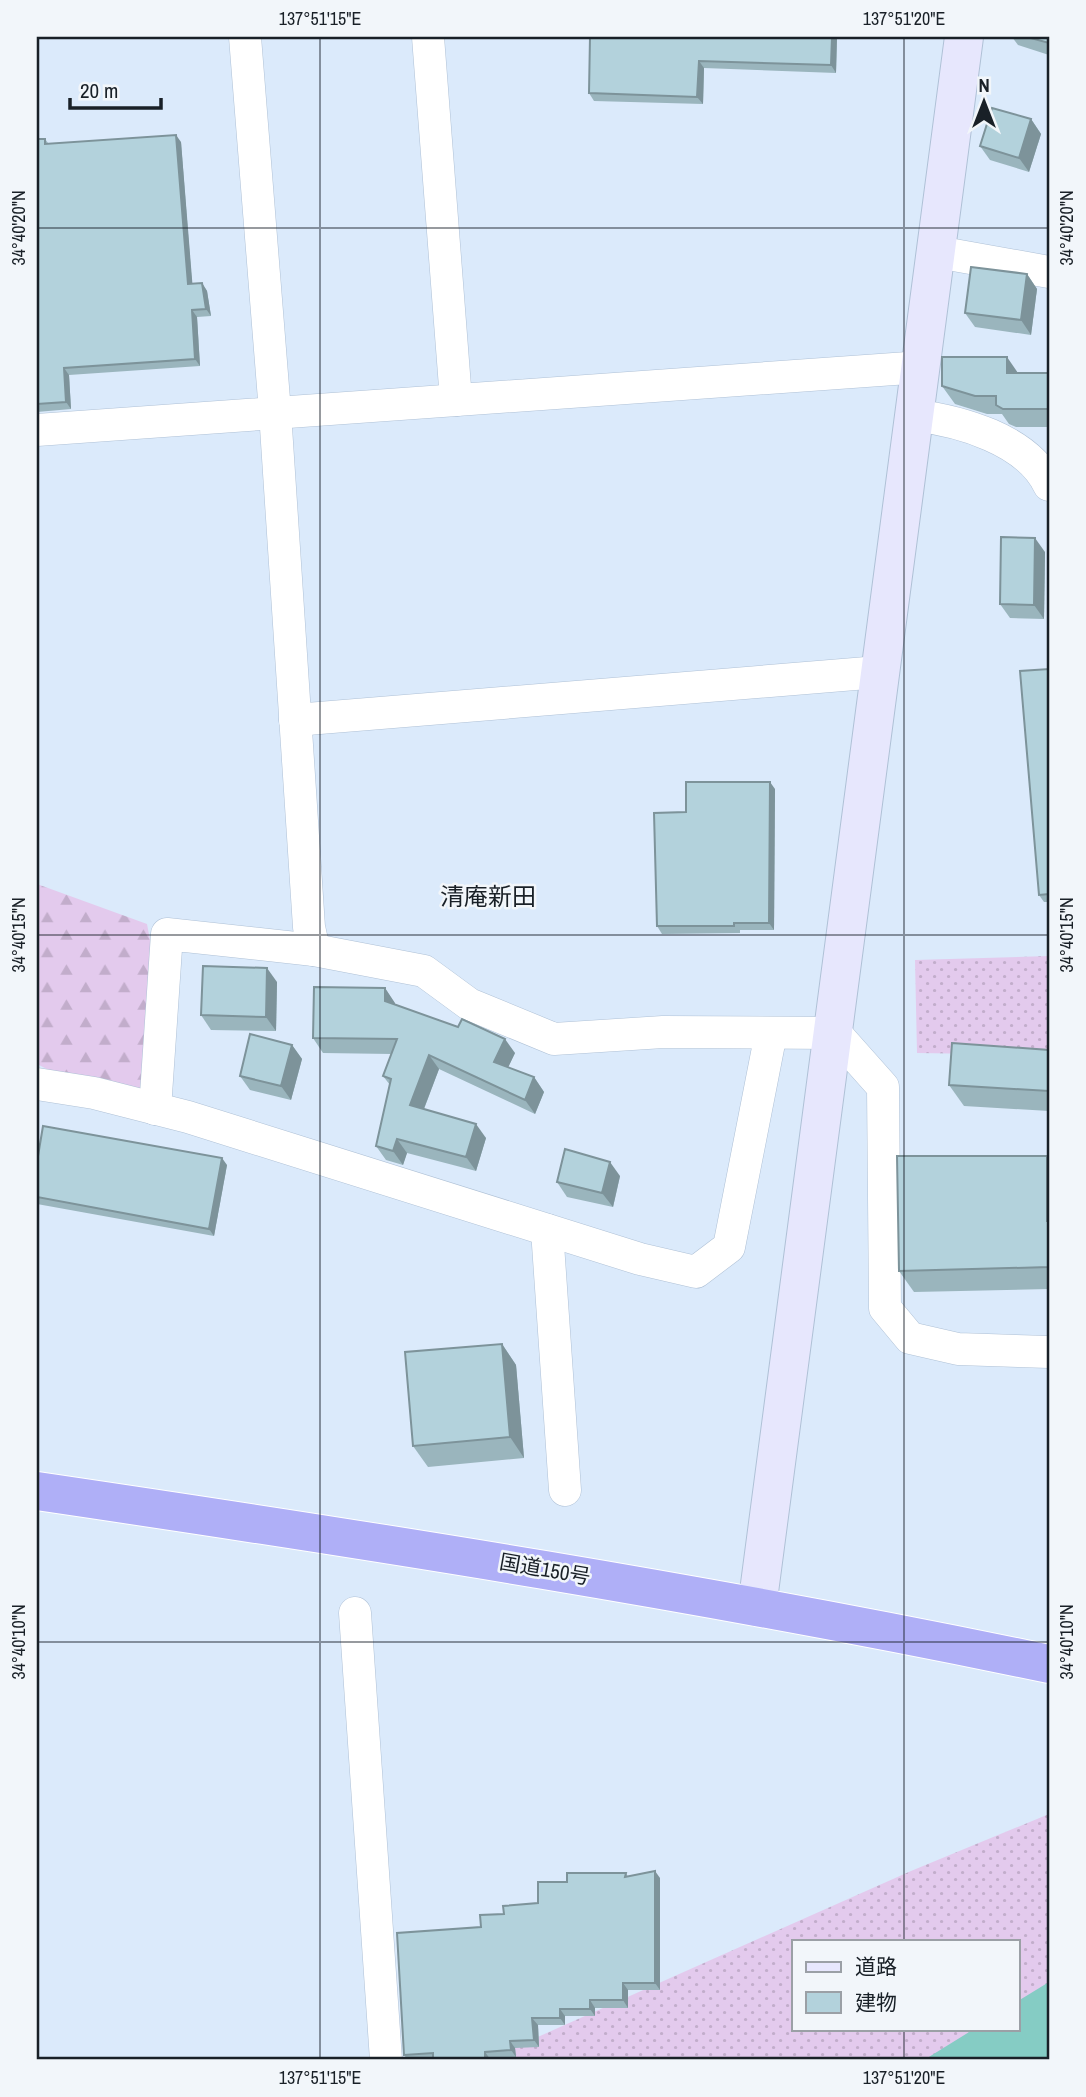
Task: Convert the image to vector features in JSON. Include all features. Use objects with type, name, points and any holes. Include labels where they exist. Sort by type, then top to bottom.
[{"type":"highway","name":"国道150号","points":[[37,1491],[443,1550],[838,1620],[1049,1664]]},
{"type":"street","points":[[245,37],[275,412],[309,927],[314,950]]},
{"type":"street","points":[[428,37],[456,400]]},
{"type":"street","points":[[757,1606],[835,1033],[879,672],[913,415],[922,367],[964,37]]},
{"type":"street","points":[[937,252],[1049,272]]},
{"type":"street","points":[[37,430],[922,367]]},
{"type":"street","points":[[913,415],[944,419],[1009,444],[1042,470],[1049,485]]},
{"type":"street","points":[[295,720],[879,672]]},
{"type":"street","points":[[155,1109],[167,934],[314,950],[424,971],[469,1004],[554,1039],[663,1032],[835,1033],[883,1087],[885,1308],[910,1338],[958,1349],[1049,1352]]},
{"type":"street","points":[[37,1084],[93,1093],[155,1109],[672,1268],[696,1272],[729,1247],[771,1033]]},
{"type":"street","points":[[547,1230],[565,1490]]},
{"type":"street","points":[[355,1613],[386,2060]]},
{"type":"green space","points":[[37,884],[147,924],[162,1003],[155,1109],[94,1093],[37,1064]]},
{"type":"green space","points":[[1049,956],[1049,1055],[917,1053],[915,960]]},
{"type":"green space","points":[[1049,1814],[1049,2060],[486,2060],[911,1871]]},
{"type":"shaded area","points":[[1049,1982],[1048,2060],[924,2060],[972,2030],[1020,2030],[1020,2000]]},
{"type":"building","points":[[590,37],[832,37],[831,65],[699,61],[697,97],[589,93]]},
{"type":"building","points":[[1027,37],[1049,37],[1049,43]]},
{"type":"building","points":[[992,108],[1031,119],[1019,158],[980,146]]},
{"type":"building","points":[[176,135],[188,284],[202,283],[206,309],[192,310],[195,359],[64,368],[66,402],[37,404],[37,139],[45,139],[45,144]]},
{"type":"building","points":[[971,267],[1027,274],[1021,320],[965,313]]},
{"type":"building","points":[[942,357],[1007,357],[1007,373],[1049,373],[1049,409],[1003,409],[996,405],[996,396],[975,396],[942,386]]},
{"type":"building","points":[[1001,537],[1035,538],[1034,605],[1000,604]]},
{"type":"building","points":[[1049,669],[1049,894],[1039,895],[1020,671]]},
{"type":"building","points":[[686,782],[770,782],[769,923],[657,926],[654,813],[686,812]]},
{"type":"building","points":[[203,966],[267,968],[266,1017],[201,1015]]},
{"type":"building","points":[[314,987],[385,988],[385,1001],[458,1027],[462,1019],[505,1039],[494,1062],[534,1077],[525,1100],[429,1055],[410,1105],[476,1124],[466,1157],[397,1139],[393,1151],[376,1146],[391,1079],[383,1076],[397,1039],[313,1038]]},
{"type":"building","points":[[250,1034],[292,1045],[281,1086],[240,1076]]},
{"type":"building","points":[[952,1043],[1049,1050],[1049,1091],[949,1085]]},
{"type":"building","points":[[43,1126],[222,1158],[209,1229],[37,1197],[37,1162]]},
{"type":"building","points":[[565,1149],[610,1162],[602,1193],[557,1182]]},
{"type":"building","points":[[897,1156],[1047,1156],[1049,1267],[899,1271]]},
{"type":"building","points":[[502,1344],[510,1437],[413,1446],[405,1352]]},
{"type":"building","points":[[655,1871],[655,1983],[623,1983],[623,2000],[590,2000],[590,2009],[560,2009],[560,2018],[532,2018],[534,2040],[510,2041],[511,2050],[485,2052],[485,2060],[433,2060],[433,2053],[404,2055],[397,1933],[481,1927],[480,1915],[504,1914],[503,1906],[538,1903],[538,1882],[567,1882],[567,1873],[626,1873],[625,1877]]},
{"type":"district","name":"清庵新田","points":[[488,896]]}]
